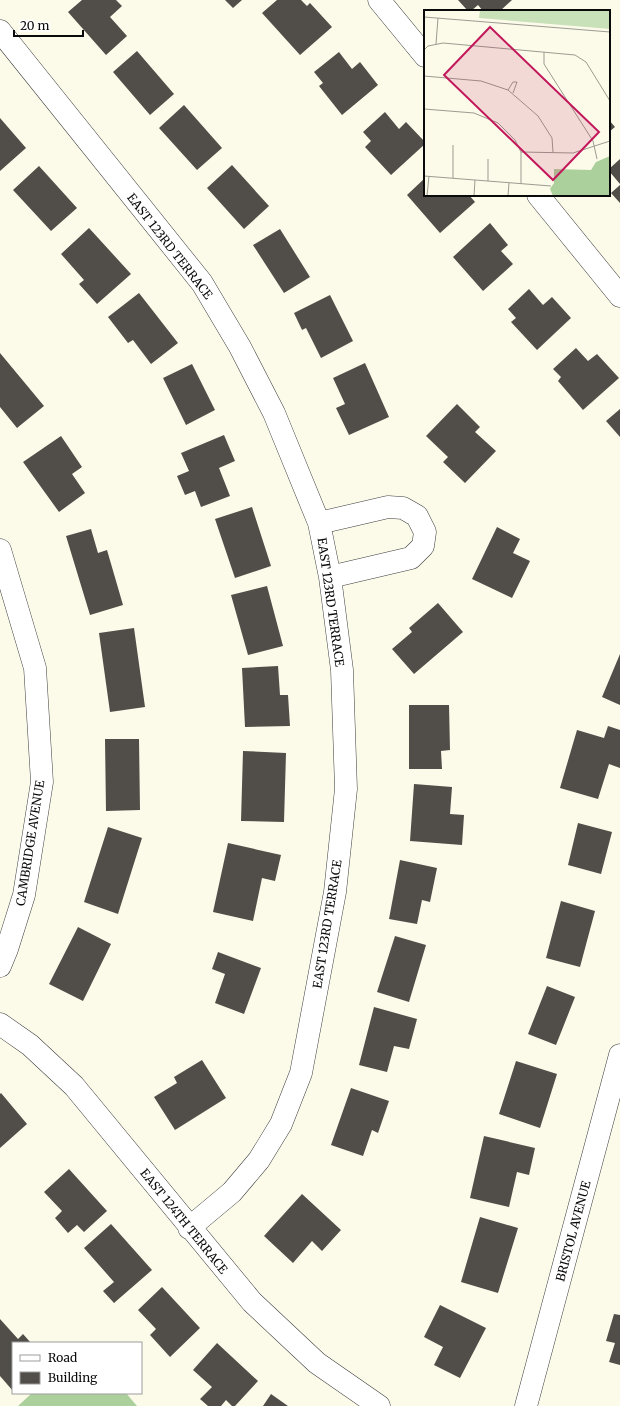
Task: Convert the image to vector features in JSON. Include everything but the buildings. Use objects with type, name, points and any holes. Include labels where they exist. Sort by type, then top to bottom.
[{"type":"street","points":[[379,0],[424,55]]},
{"type":"street","name":"EAST 123RD TERRACE","points":[[0,31],[202,283],[240,347],[274,413],[319,523],[330,577],[342,670],[346,789],[335,892],[300,1073],[281,1124],[259,1160],[232,1192],[189,1228]]},
{"type":"street","points":[[539,196],[620,296]]},
{"type":"street","points":[[319,523],[388,507],[403,508],[417,516],[425,532],[423,546],[410,558],[330,577]]},
{"type":"street","name":"CAMBRIDGE AVENUE","points":[[0,966],[7,950],[24,895],[42,782],[35,668],[1,552]]},
{"type":"street","name":"EAST 124TH TERRACE","points":[[0,1024],[30,1045],[74,1086],[189,1228],[252,1302],[317,1363],[379,1406]]},
{"type":"street","name":"BRISTOL AVENUE","points":[[526,1406],[620,1055]]},
{"type":"green space","points":[[31,1394],[127,1394],[137,1406],[18,1406]]}]
